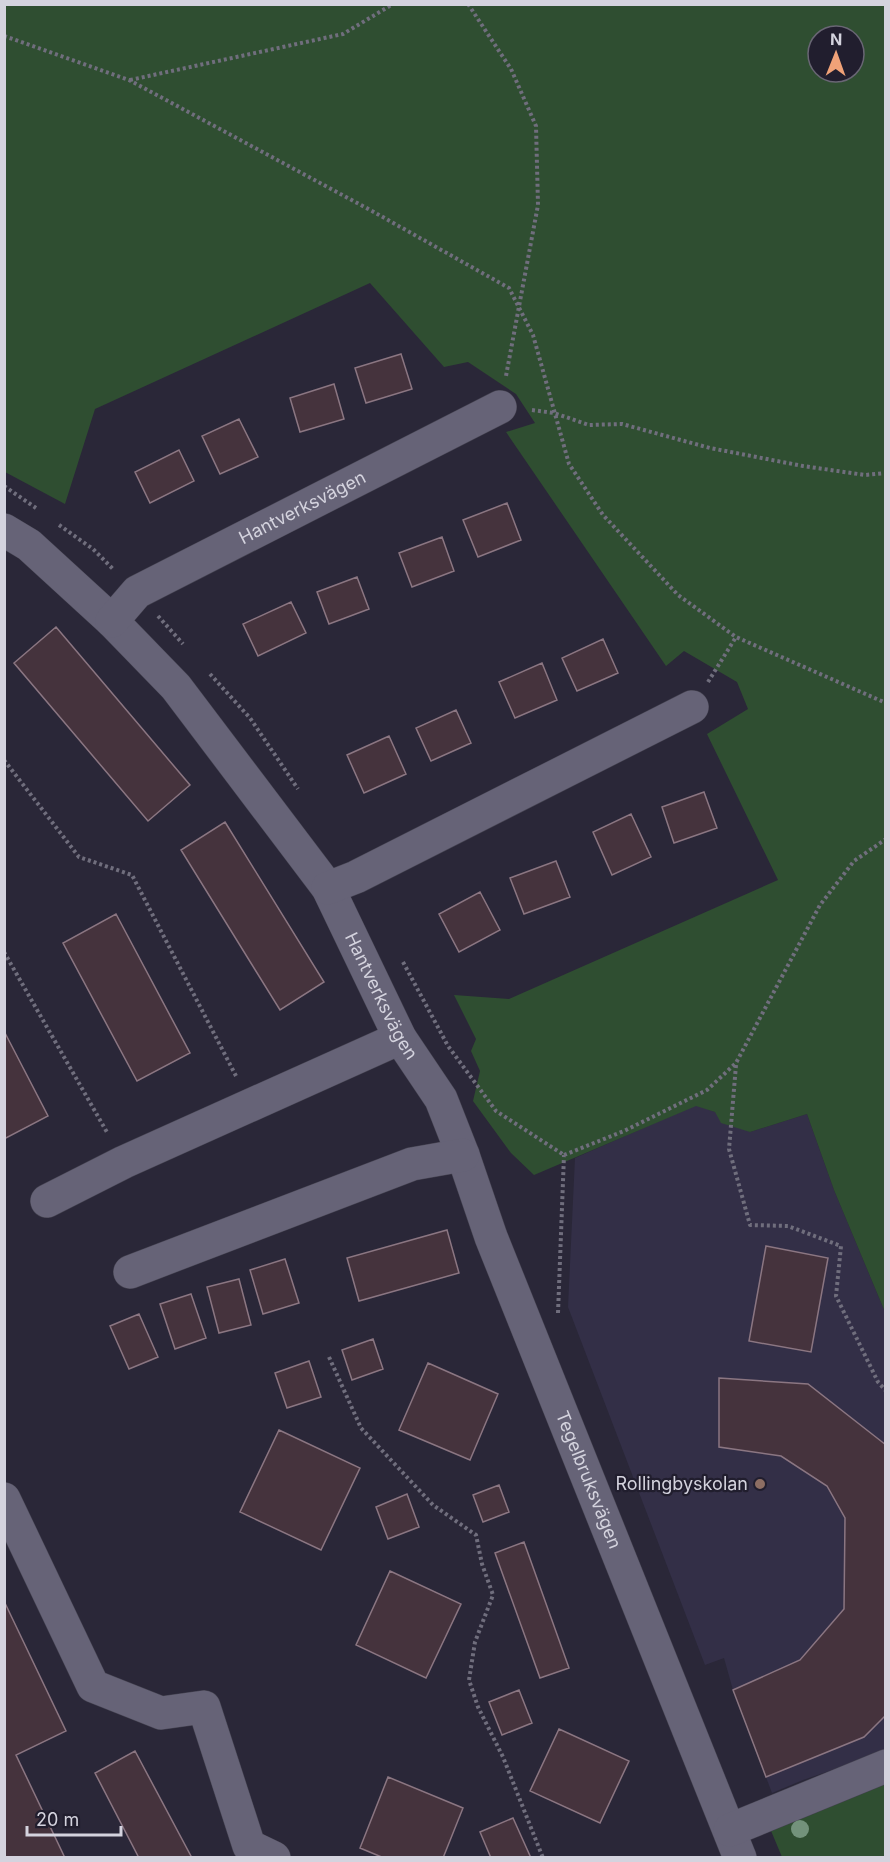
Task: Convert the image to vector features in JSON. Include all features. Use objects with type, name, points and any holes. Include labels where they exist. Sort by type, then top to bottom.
[{"type":"street","name":"Hantverksvägen","points":[[112,621],[137,592],[500,407]]},
{"type":"street","name":"Hantverksvägen","points":[[4,530],[29,545],[112,621],[176,687],[328,888],[400,1038],[441,1100]]},
{"type":"street","points":[[328,888],[356,877],[692,707]]},
{"type":"street","points":[[47,1201],[124,1162],[400,1038]]},
{"type":"street","name":"Tegelbruksvägen","points":[[441,1100],[463,1155],[491,1238],[735,1844]]},
{"type":"street","points":[[130,1272],[412,1164],[463,1155]]},
{"type":"street","points":[[4,1499],[93,1686],[160,1713],[204,1707],[249,1846],[274,1857]]},
{"type":"street","points":[[735,1844],[885,1766]]},
{"type":"path","points":[[4,36],[129,80],[343,34],[393,4]]},
{"type":"path","points":[[468,4],[511,69],[536,126],[538,206],[500,407],[555,412],[589,425],[622,424],[710,448],[803,466],[865,475],[885,473]]},
{"type":"path","points":[[692,707],[736,637]]},
{"type":"path","points":[[4,760],[79,857],[132,875],[252,1105]]},
{"type":"path","points":[[564,1155],[624,1131],[707,1090],[736,1064],[820,905],[854,861],[885,839]]},
{"type":"path","points":[[4,952],[124,1162]]},
{"type":"path","points":[[448,1046],[496,1112],[564,1155]]},
{"type":"path","points":[[736,1064],[729,1149],[750,1225],[788,1226],[841,1246],[836,1296],[878,1382],[885,1391]]},
{"type":"path","points":[[562,1323],[558,1312],[564,1155]]},
{"type":"path","points":[[329,1357],[361,1428],[433,1505],[476,1535],[482,1564],[493,1595],[475,1642],[468,1680],[478,1707],[503,1757],[543,1857]]},
{"type":"shaded area","name":"Rollingbyskolan","points":[[696,1105],[715,1112],[750,1132],[807,1114],[834,1190],[885,1312],[885,1752],[772,1793],[733,1690],[724,1658],[705,1665],[568,1307],[575,1158]]},
{"type":"green space","points":[[4,5],[885,5],[885,1312],[834,1190],[807,1114],[750,1132],[721,1123],[715,1112],[696,1106],[534,1175],[511,1153],[473,1101],[480,1071],[471,1051],[476,1039],[454,995],[509,999],[778,880],[707,734],[748,709],[737,682],[684,651],[666,666],[506,432],[535,423],[516,394],[468,362],[444,367],[370,283],[95,409],[65,504],[5,472]]},
{"type":"green space","points":[[885,1784],[885,1857],[782,1857],[769,1826]]},
{"type":"building","points":[[401,354],[412,389],[366,403],[355,368]]},
{"type":"building","points":[[334,384],[344,419],[300,432],[290,398]]},
{"type":"building","points":[[239,419],[258,457],[220,474],[202,436]]},
{"type":"building","points":[[179,450],[194,481],[150,503],[135,472]]},
{"type":"building","points":[[507,503],[521,540],[478,557],[463,520]]},
{"type":"building","points":[[442,537],[454,571],[412,587],[399,553]]},
{"type":"building","points":[[357,577],[369,609],[329,624],[317,592]]},
{"type":"building","points":[[291,602],[306,633],[258,656],[243,624]]},
{"type":"building","points":[[56,627],[190,785],[148,821],[14,663]]},
{"type":"building","points":[[603,639],[618,673],[577,691],[562,658]]},
{"type":"building","points":[[542,663],[557,700],[515,718],[499,682]]},
{"type":"building","points":[[456,710],[471,743],[431,761],[416,728]]},
{"type":"building","points":[[389,736],[406,774],[364,793],[347,755]]},
{"type":"building","points":[[704,792],[717,828],[674,843],[662,807]]},
{"type":"building","points":[[631,814],[651,857],[612,875],[593,832]]},
{"type":"building","points":[[225,822],[324,982],[280,1010],[181,850]]},
{"type":"building","points":[[556,861],[570,897],[524,914],[510,878]]},
{"type":"building","points":[[480,892],[500,930],[459,952],[439,914]]},
{"type":"building","points":[[116,914],[190,1053],[137,1081],[63,943]]},
{"type":"building","points":[[4,1031],[48,1116],[4,1139]]},
{"type":"building","points":[[447,1230],[459,1273],[359,1301],[347,1258]]},
{"type":"building","points":[[766,1246],[828,1258],[811,1352],[749,1341]]},
{"type":"building","points":[[285,1259],[299,1303],[263,1314],[250,1270]]},
{"type":"building","points":[[239,1279],[251,1325],[219,1333],[207,1287]]},
{"type":"building","points":[[191,1294],[206,1338],[175,1349],[160,1304]]},
{"type":"building","points":[[139,1314],[158,1357],[129,1369],[110,1326]]},
{"type":"building","points":[[373,1339],[383,1369],[352,1380],[342,1350]]},
{"type":"building","points":[[309,1361],[321,1397],[287,1408],[275,1373]]},
{"type":"building","points":[[428,1363],[498,1394],[470,1460],[399,1430]]},
{"type":"building","points":[[719,1378],[808,1384],[886,1445],[886,1715],[864,1737],[766,1777],[733,1690],[800,1660],[844,1609],[845,1518],[827,1486],[781,1456],[719,1447]]},
{"type":"building","points":[[279,1430],[360,1468],[321,1550],[240,1512]]},
{"type":"building","points":[[499,1485],[509,1512],[483,1522],[473,1495]]},
{"type":"building","points":[[407,1494],[419,1527],[388,1539],[376,1507]]},
{"type":"building","points":[[524,1542],[569,1668],[540,1678],[495,1553]]},
{"type":"building","points":[[390,1571],[461,1604],[426,1678],[356,1645]]},
{"type":"building","points":[[4,1601],[66,1731],[16,1755],[65,1858],[4,1858]]},
{"type":"building","points":[[519,1690],[532,1723],[502,1735],[489,1702]]},
{"type":"building","points":[[559,1729],[629,1761],[600,1823],[530,1791]]},
{"type":"building","points":[[135,1751],[192,1858],[139,1858],[95,1773]]},
{"type":"building","points":[[388,1777],[463,1808],[443,1858],[384,1858],[360,1848]]},
{"type":"building","points":[[513,1818],[531,1858],[491,1858],[480,1832]]},
{"type":"place","name":"Rollingbyskolan","points":[[760,1484]]}]
